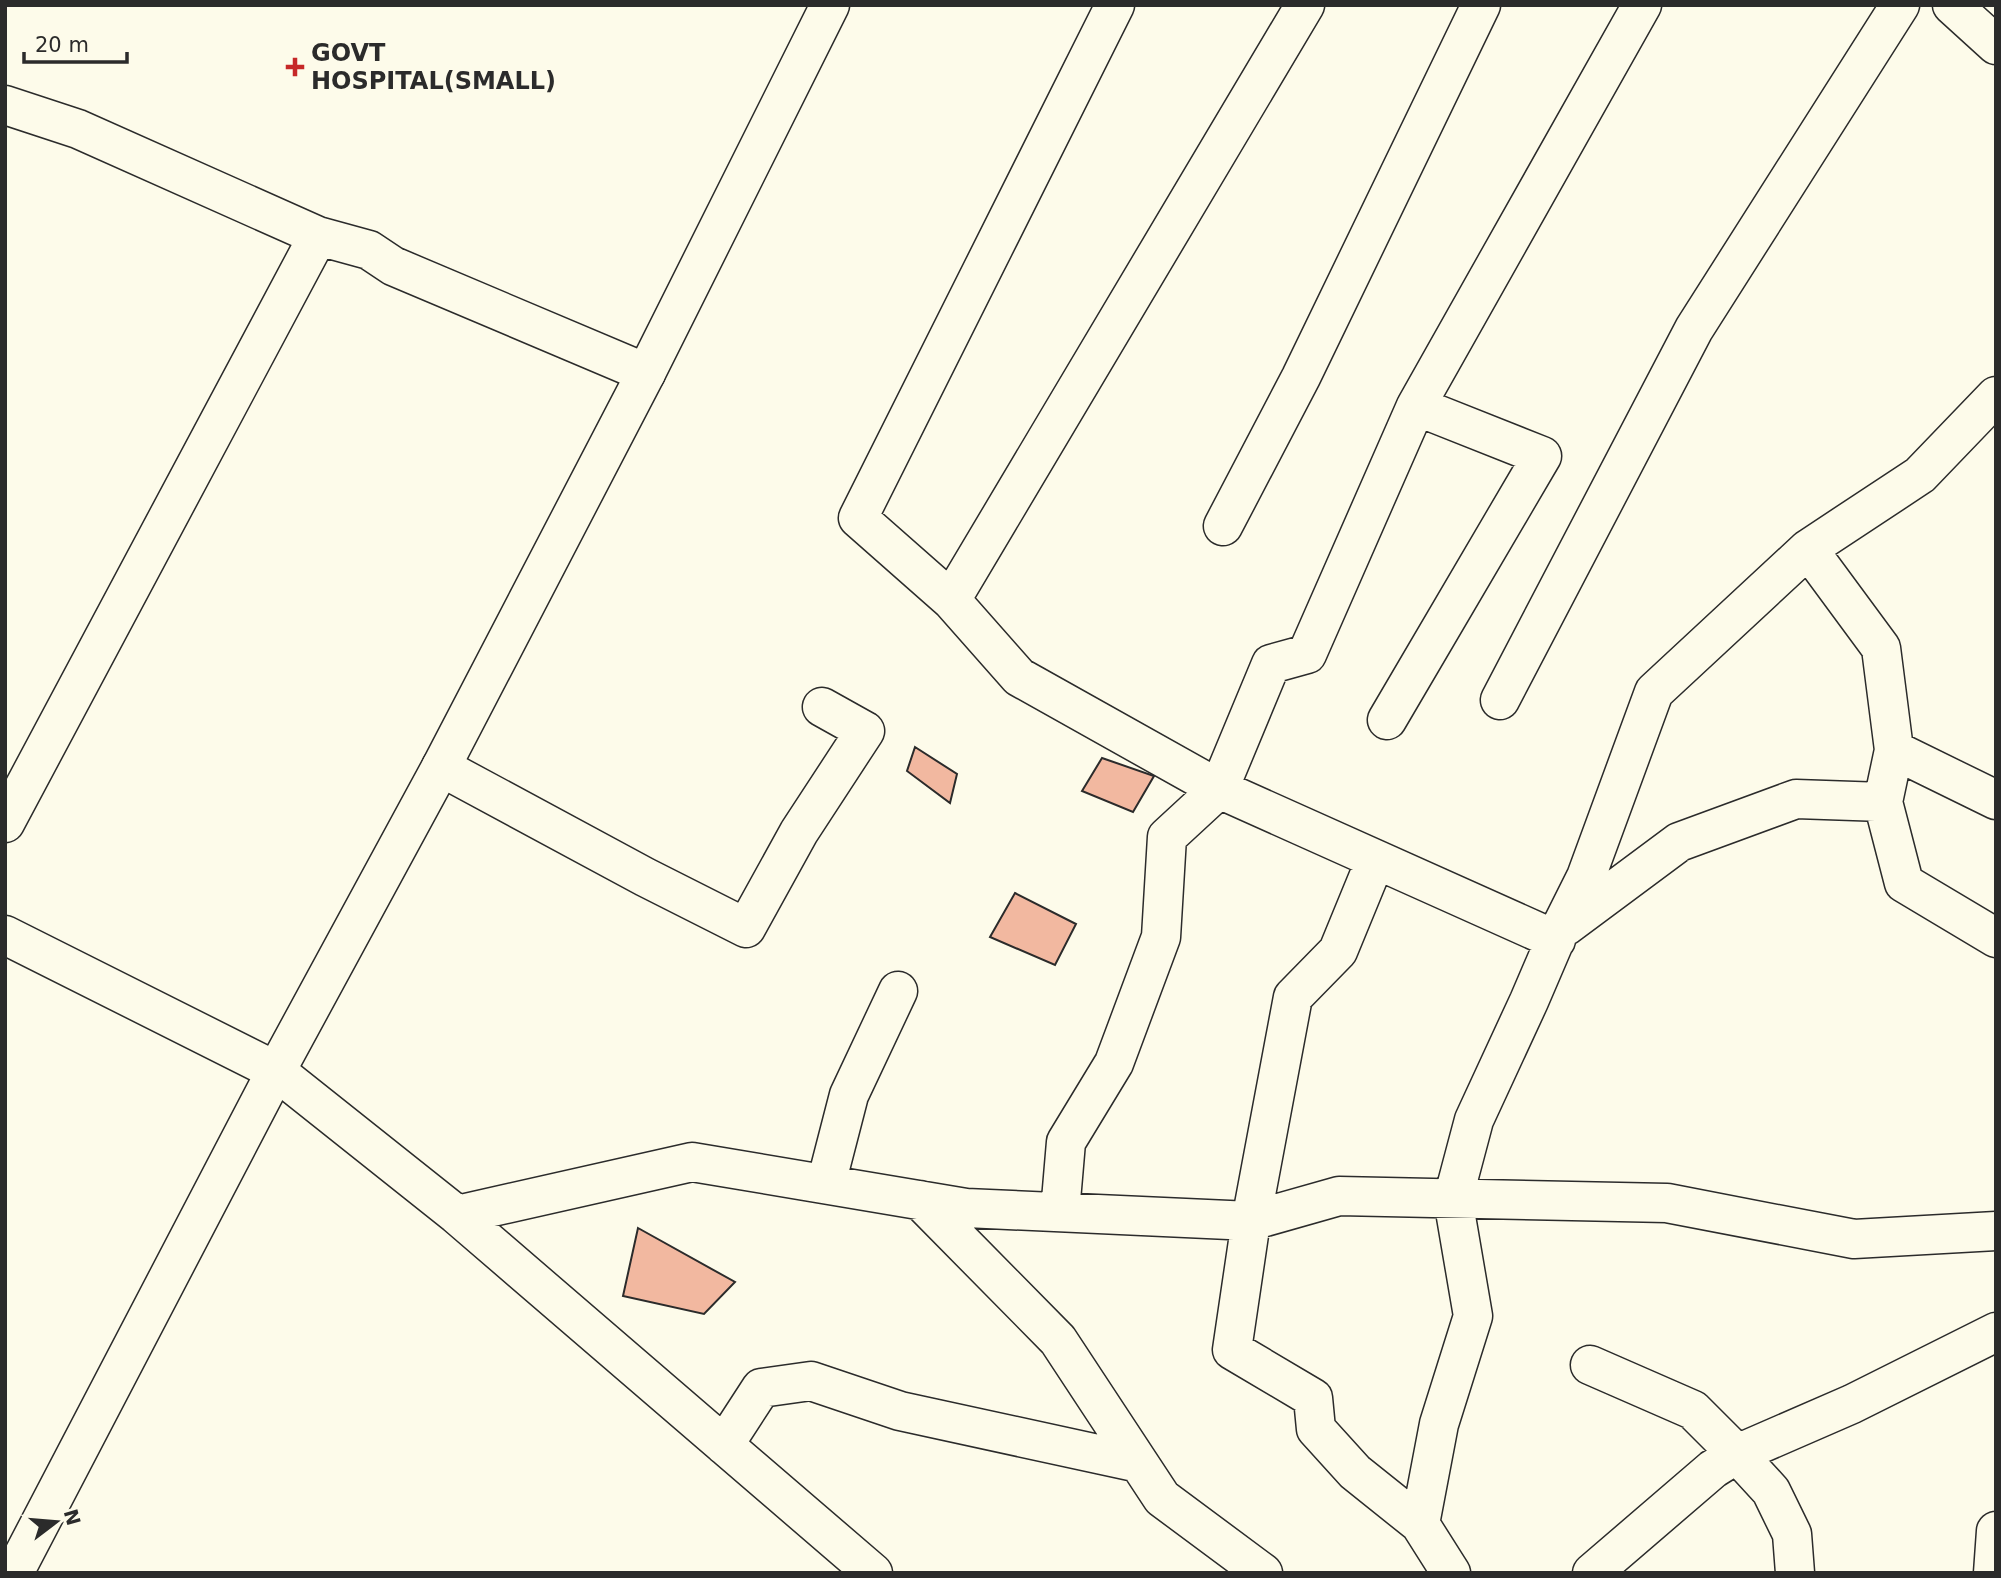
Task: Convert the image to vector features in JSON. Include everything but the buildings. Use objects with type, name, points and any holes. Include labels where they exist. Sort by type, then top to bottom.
[{"type":"street","points":[[15,1573],[276,1071],[441,767],[646,373],[830,5]]},
{"type":"street","points":[[1115,5],[858,518],[951,600],[1019,677],[1219,789],[1375,861],[1557,935]]},
{"type":"street","points":[[951,600],[1305,5]]},
{"type":"street","points":[[1223,526],[1301,377],[1480,5]]},
{"type":"street","points":[[1060,1212],[1066,1142],[1114,1063],[1161,937],[1167,836],[1219,789],[1271,664],[1307,654],[1416,406],[1642,5]]},
{"type":"street","points":[[1500,700],[1694,328],[1900,5]]},
{"type":"street","points":[[1952,5],[1996,45]]},
{"type":"street","points":[[5,105],[78,129],[318,236],[369,250],[393,266],[646,373]]},
{"type":"street","points":[[5,823],[318,236]]},
{"type":"street","points":[[1420,1524],[1439,1424],[1473,1316],[1453,1199],[1474,1119],[1586,877],[1654,692],[1808,550],[1920,475],[1996,396]]},
{"type":"street","points":[[1387,720],[1542,456],[1416,406]]},
{"type":"street","points":[[1808,550],[1881,648],[1894,750],[1883,802],[1904,883],[1996,938]]},
{"type":"street","points":[[441,767],[746,928],[799,832],[864,731],[822,707]]},
{"type":"street","points":[[1894,750],[1996,800]]},
{"type":"street","points":[[1557,935],[1679,842],[1796,799],[1883,802]]},
{"type":"street","points":[[1375,861],[1338,951],[1293,997],[1251,1221],[1232,1350],[1313,1398],[1316,1429],[1355,1472],[1420,1524],[1451,1573]]},
{"type":"street","points":[[5,935],[276,1071],[457,1215],[873,1573]]},
{"type":"street","points":[[826,1184],[849,1095],[898,991]]},
{"type":"street","points":[[457,1215],[692,1162],[965,1208],[1251,1221],[1339,1196],[1667,1203],[1854,1239],[1996,1231]]},
{"type":"street","points":[[920,1200],[1058,1340],[1162,1498],[1263,1573]]},
{"type":"street","points":[[1592,1573],[1713,1469],[1737,1454],[1852,1404],[1996,1332]]},
{"type":"street","points":[[1590,1365],[1693,1410],[1737,1454],[1771,1491],[1792,1534],[1795,1573]]},
{"type":"street","points":[[724,1445],[761,1388],[811,1381],[900,1411],[1139,1463]]},
{"type":"street","points":[[1993,1573],[1996,1531]]},
{"type":"place","name":"GOVT HOSPITAL(SMALL)","points":[[295,67]]}]
